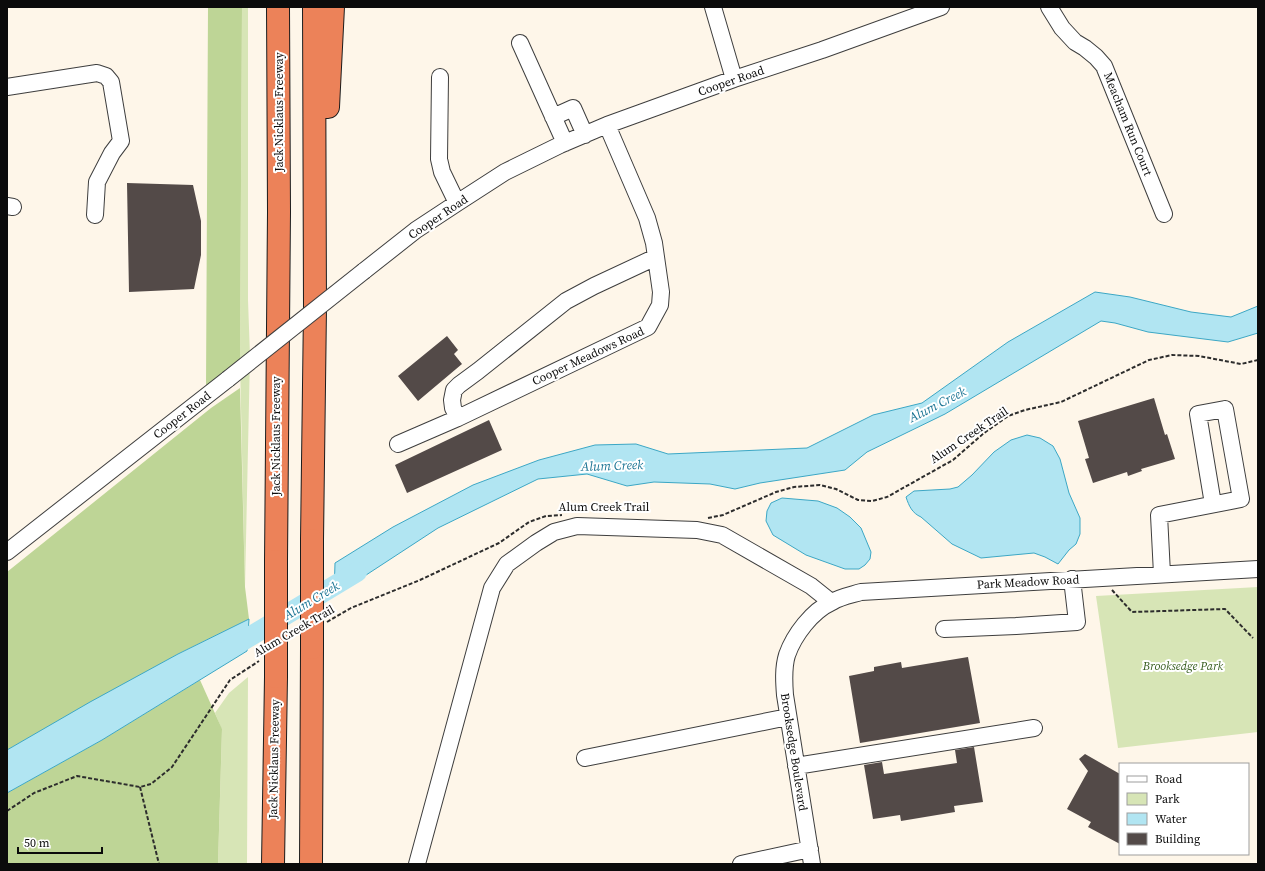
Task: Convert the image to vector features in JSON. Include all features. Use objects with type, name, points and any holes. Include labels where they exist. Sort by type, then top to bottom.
[{"type":"highway","name":"Jack Nicklaus Freeway","points":[[272,864],[276,677],[279,212],[278,7]]},
{"type":"highway","points":[[311,864],[312,540],[315,308],[314,7]]},
{"type":"highway","points":[[315,250],[327,126],[333,7]]},
{"type":"street","points":[[713,7],[734,79]]},
{"type":"street","name":"Cooper Road","points":[[7,552],[416,230],[505,172],[565,143],[607,125],[734,79],[822,50],[919,11],[941,7]]},
{"type":"street","name":"Meacham Run Court","points":[[1049,7],[1062,28],[1075,42],[1090,52],[1104,66],[1164,214]]},
{"type":"street","points":[[520,43],[565,143]]},
{"type":"street","points":[[7,87],[97,73],[106,76],[111,82],[121,141],[112,153],[97,182],[95,215]]},
{"type":"street","points":[[440,77],[439,159],[442,172],[457,203]]},
{"type":"street","points":[[553,117],[573,108],[585,134]]},
{"type":"street","name":"Cooper Meadows Road","points":[[398,444],[458,418],[648,327],[660,305],[661,292],[654,243],[647,218],[607,125]]},
{"type":"street","points":[[458,418],[453,408],[452,400],[454,390],[459,385],[478,372],[566,301],[656,257]]},
{"type":"street","points":[[1162,574],[1159,515],[1213,504],[1241,498],[1225,409],[1198,414],[1213,504]]},
{"type":"street","points":[[417,864],[492,588],[507,564],[536,543],[554,532],[577,526],[697,530],[722,535],[811,586],[831,602]]},
{"type":"street","name":"Park Meadow Road","points":[[806,621],[831,602],[861,592],[1258,568]]},
{"type":"street","points":[[944,629],[1077,622],[1072,579]]},
{"type":"street","name":"Brooksedge Boulevard","points":[[806,621],[787,656],[784,674],[784,695],[811,856]]},
{"type":"street","points":[[585,758],[788,717]]},
{"type":"street","points":[[796,766],[1034,728]]},
{"type":"street","points":[[741,864],[811,856]]},
{"type":"path","name":"Alum Creek Trail","points":[[706,518],[723,515],[776,492],[820,484],[836,489],[858,500],[872,501],[886,497],[953,460],[984,433],[1008,416],[1025,410],[1061,402],[1149,360],[1172,355],[1199,356],[1241,364],[1258,360]]},
{"type":"path","name":"Alum Creek Trail","points":[[324,624],[351,608],[420,580],[499,543],[529,522],[546,516],[562,515]]},
{"type":"path","points":[[1110,587],[1132,612],[1225,609],[1253,638]]},
{"type":"path","name":"Alum Creek Trail","points":[[140,787],[152,784],[172,767],[230,680],[264,658]]},
{"type":"path","points":[[7,811],[34,793],[77,776],[140,787],[159,864]]},
{"type":"green space","points":[[208,7],[242,7],[240,362],[206,387]]},
{"type":"green space","points":[[242,7],[248,7],[248,300],[250,356],[245,587],[240,362]]},
{"type":"green space","points":[[240,388],[245,587],[249,619],[178,654],[7,750],[7,572],[211,408]]},
{"type":"green space","name":"Brooksedge Park","points":[[1258,587],[1258,732],[1118,748],[1096,596]]},
{"type":"green space","points":[[248,677],[247,864],[218,864],[222,730],[215,713],[229,693]]},
{"type":"green space","points":[[200,680],[222,729],[218,864],[7,864],[7,793],[102,740]]},
{"type":"water","points":[[1095,292],[1130,297],[1191,312],[1231,317],[1258,306],[1258,333],[1228,342],[1148,332],[1115,323],[1101,321],[945,414],[867,452],[845,470],[760,483],[735,489],[710,484],[654,482],[627,486],[587,474],[538,479],[438,528],[334,596],[335,563],[393,527],[473,485],[539,460],[595,445],[636,444],[668,454],[807,448],[873,415],[922,403],[1008,342]]},
{"type":"water","points":[[1027,435],[1040,438],[1053,446],[1060,459],[1069,493],[1080,518],[1080,534],[1076,544],[1058,564],[1034,553],[981,558],[952,544],[911,509],[906,497],[914,491],[950,489],[958,487],[994,452],[1011,440]]},
{"type":"water","points":[[782,498],[818,501],[837,508],[850,517],[861,528],[871,552],[870,559],[859,569],[845,569],[806,555],[773,535],[766,521],[767,511],[771,503]]},
{"type":"water","points":[[249,619],[247,651],[102,740],[7,793],[7,750],[90,702],[178,654]]},
{"type":"building","points":[[127,183],[193,185],[201,221],[201,255],[194,289],[129,292]]},
{"type":"building","points":[[447,336],[458,350],[454,354],[462,364],[418,401],[398,376]]},
{"type":"building","points":[[1154,398],[1165,435],[1167,434],[1175,459],[1141,469],[1142,471],[1128,476],[1127,472],[1093,483],[1085,459],[1089,458],[1078,421]]},
{"type":"building","points":[[489,420],[502,450],[407,493],[395,465]]},
{"type":"building","points":[[968,657],[980,723],[860,743],[849,676],[874,671],[874,667],[901,662],[902,668]]},
{"type":"building","points":[[974,747],[983,802],[954,806],[955,812],[901,821],[900,815],[873,819],[864,765],[882,762],[884,774],[957,763],[955,750]]},
{"type":"building","points":[[1085,754],[1119,773],[1119,843],[1088,827],[1091,822],[1067,809],[1088,771],[1079,759]]},
{"type":"waterway","name":"Alum Creek","points":[[226,651],[357,572]]}]
